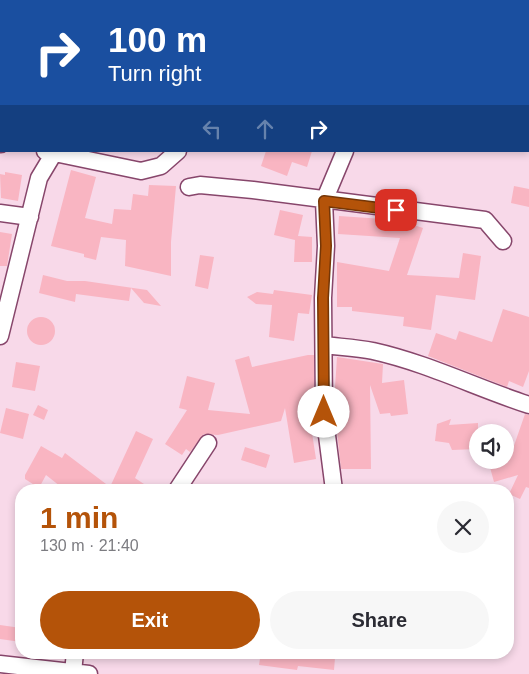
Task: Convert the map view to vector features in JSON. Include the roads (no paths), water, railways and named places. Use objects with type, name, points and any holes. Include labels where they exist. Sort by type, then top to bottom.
[{"type":"street","points":[[0,336],[39,178],[49,152],[141,171],[161,166],[177,152]]},
{"type":"street","points":[[333,484],[324,412],[323,298],[326,246],[324,201],[345,152]]},
{"type":"street","points":[[189,187],[200,185],[485,220],[503,241]]},
{"type":"street","points":[[0,213],[30,217]]},
{"type":"street","points":[[324,345],[373,351],[470,382],[498,395],[529,405]]},
{"type":"street","points":[[181,484],[208,443]]},
{"type":"street","points":[[0,664],[82,674],[77,659]]}]
